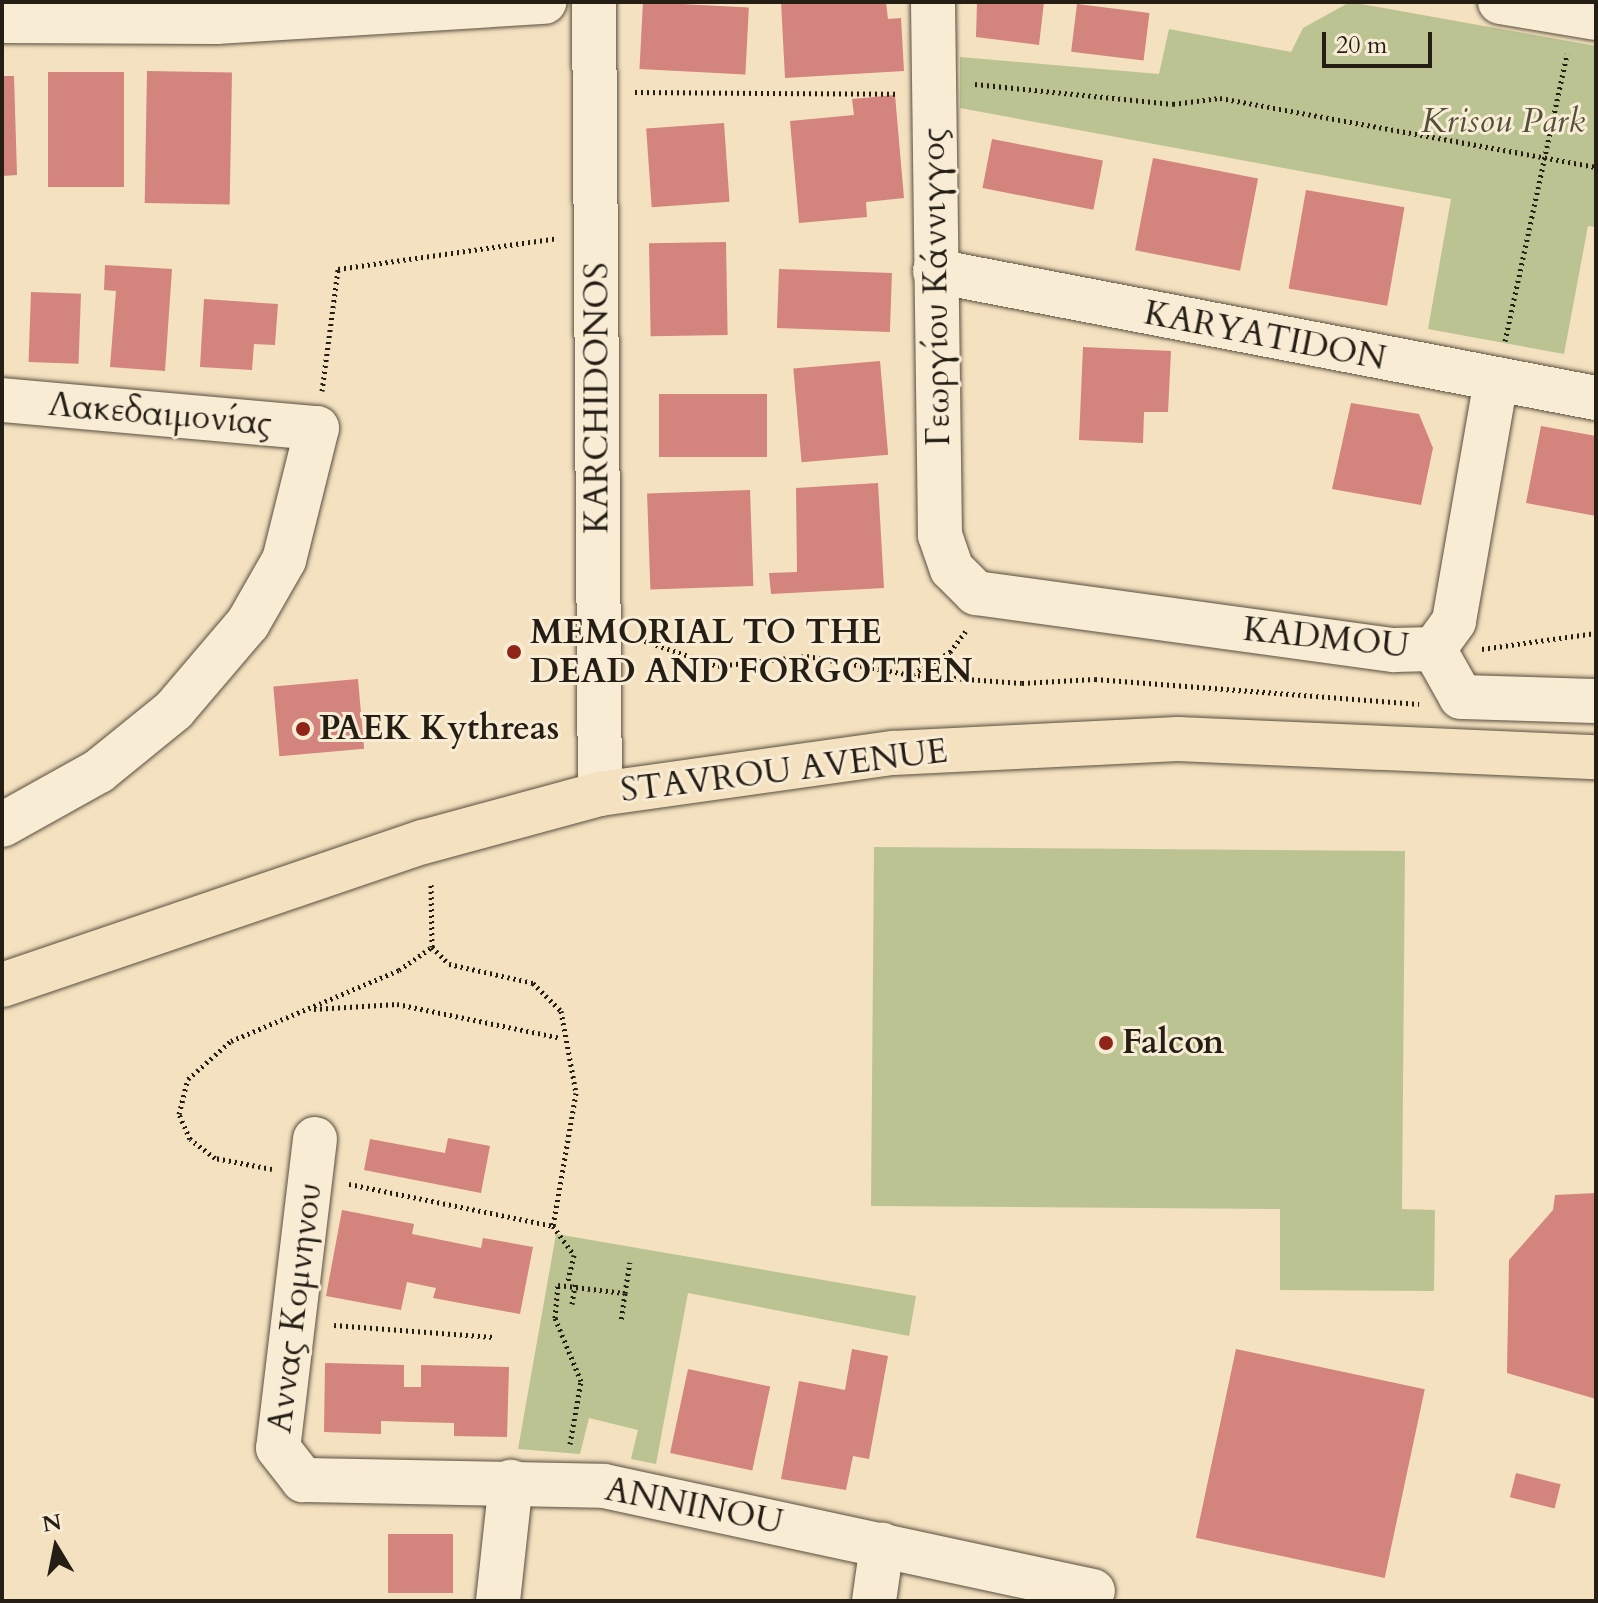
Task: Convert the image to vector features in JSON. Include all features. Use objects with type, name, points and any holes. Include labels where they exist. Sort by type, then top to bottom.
[{"type":"main road","name":"STAVROU AVENUE","points":[[2,985],[423,842],[600,794],[893,753],[1178,739],[1596,757]]},
{"type":"street","points":[[2,21],[544,2]]},
{"type":"street","name":"KARCHIDONOS","points":[[594,2],[600,794]]},
{"type":"street","name":"Γεωργίου Κάννιγγος","points":[[933,2],[940,535],[964,581]]},
{"type":"street","points":[[1500,2],[1583,11]]},
{"type":"street","name":"KARYATIDON","points":[[935,271],[1596,398]]},
{"type":"street","name":"KADMOU","points":[[964,581],[1394,650],[1434,649],[1454,621],[1496,380]]},
{"type":"street","name":"Λακεδαιμονίας","points":[[2,400],[317,428]]},
{"type":"street","points":[[2,825],[99,771],[142,736],[248,623],[284,560],[317,428]]},
{"type":"street","points":[[1434,649],[1461,697],[1596,701]]},
{"type":"street","name":"Αννας Κομνηνου","points":[[292,1473],[278,1448],[313,1157]]},
{"type":"street","name":"ANNINOU","points":[[292,1473],[320,1482],[511,1482],[604,1486],[1093,1591]]},
{"type":"street","points":[[498,1601],[511,1482]]},
{"type":"street","points":[[874,1601],[882,1545]]},
{"type":"path","points":[[1496,380],[1545,158],[1583,11]]},
{"type":"path","points":[[594,91],[934,87],[1173,104],[1220,98],[1596,167]]},
{"type":"path","points":[[317,428],[338,269],[596,232]]},
{"type":"path","points":[[912,675],[950,652],[968,629],[964,581]]},
{"type":"path","points":[[1434,649],[1596,633]]},
{"type":"path","points":[[599,634],[659,641],[718,666],[807,656],[858,660],[912,675],[1022,683],[1095,679],[1433,704],[1461,697]]},
{"type":"path","points":[[423,842],[436,910],[432,947],[399,970],[231,1041],[188,1079],[179,1114],[190,1139],[215,1158],[313,1157],[553,1226],[574,1255],[568,1282]]},
{"type":"path","points":[[432,947],[449,964],[550,993],[561,1011],[561,1038],[572,1061],[576,1093],[553,1226]]},
{"type":"path","points":[[308,1009],[397,1004],[561,1038]]},
{"type":"path","points":[[621,1320],[630,1262]]},
{"type":"path","points":[[568,1453],[581,1381],[555,1318],[558,1285],[568,1282],[625,1293]]},
{"type":"path","points":[[572,1304],[575,1284]]},
{"type":"path","points":[[293,1322],[494,1337]]},
{"type":"green space","name":"Krisou Park","points":[[1350,2],[1596,46],[1596,227],[1588,226],[1564,354],[1428,329],[1451,199],[960,108],[960,57],[1159,74],[1169,29],[1291,52],[1303,28]]},
{"type":"green space","points":[[874,847],[1405,851],[1402,1209],[1435,1210],[1434,1291],[1280,1290],[1280,1209],[871,1206]]},
{"type":"green space","points":[[556,1234],[916,1296],[909,1336],[688,1293],[656,1464],[631,1459],[638,1430],[589,1418],[580,1454],[518,1449]]},
{"type":"building","points":[[643,2],[749,8],[745,74],[639,69]]},
{"type":"building","points":[[781,2],[886,2],[888,19],[901,18],[904,71],[785,78]]},
{"type":"building","points":[[977,2],[1044,2],[1039,45],[976,37]]},
{"type":"building","points":[[1077,4],[1149,13],[1144,61],[1071,52]]},
{"type":"building","points":[[147,71],[232,72],[230,204],[145,203]]},
{"type":"building","points":[[48,72],[124,72],[124,187],[48,187]]},
{"type":"building","points":[[2,76],[14,76],[17,175],[2,176]]},
{"type":"building","points":[[895,95],[904,198],[866,202],[867,217],[799,223],[790,121],[854,115],[852,99]]},
{"type":"building","points":[[724,123],[730,202],[652,207],[646,128]]},
{"type":"building","points":[[992,139],[1103,161],[1093,210],[982,188]]},
{"type":"building","points":[[1153,158],[1258,178],[1240,271],[1135,250]]},
{"type":"building","points":[[1306,190],[1404,207],[1387,306],[1289,288]]},
{"type":"building","points":[[726,242],[728,335],[651,336],[649,243]]},
{"type":"building","points":[[105,265],[172,269],[165,371],[110,367],[116,291],[104,290]]},
{"type":"building","points":[[779,269],[892,273],[890,332],[777,328]]},
{"type":"building","points":[[31,292],[81,294],[79,364],[29,362]]},
{"type":"building","points":[[204,299],[278,304],[275,345],[254,344],[252,370],[200,367]]},
{"type":"building","points":[[1083,347],[1171,351],[1168,412],[1144,412],[1143,443],[1079,440]]},
{"type":"building","points":[[880,361],[888,455],[802,462],[793,369]]},
{"type":"building","points":[[659,394],[767,394],[767,457],[659,457]]},
{"type":"building","points":[[1351,403],[1419,414],[1433,448],[1421,505],[1332,489]]},
{"type":"building","points":[[1541,426],[1596,436],[1596,516],[1526,503]]},
{"type":"building","points":[[878,483],[884,588],[771,594],[769,573],[797,572],[796,488]]},
{"type":"building","points":[[750,490],[753,586],[650,590],[647,494]]},
{"type":"building","points":[[358,679],[364,749],[279,756],[273,686]]},
{"type":"building","points":[[448,1138],[490,1146],[481,1193],[364,1170],[370,1139],[445,1153]]},
{"type":"building","points":[[1596,1193],[1596,1399],[1507,1373],[1509,1260],[1553,1210],[1555,1195]]},
{"type":"building","points":[[342,1210],[414,1224],[412,1234],[481,1248],[483,1238],[533,1247],[520,1314],[433,1298],[436,1288],[407,1282],[401,1310],[326,1296]]},
{"type":"building","points":[[852,1349],[888,1356],[869,1459],[853,1456],[846,1490],[781,1479],[799,1381],[845,1390]]},
{"type":"building","points":[[1236,1349],[1425,1389],[1385,1578],[1196,1538]]},
{"type":"building","points":[[325,1363],[404,1365],[404,1387],[421,1387],[421,1365],[509,1367],[507,1437],[454,1436],[454,1423],[381,1421],[381,1434],[324,1432]]},
{"type":"building","points":[[688,1369],[770,1386],[752,1471],[670,1453]]},
{"type":"building","points":[[1516,1473],[1561,1484],[1555,1508],[1510,1497]]},
{"type":"building","points":[[388,1534],[453,1534],[453,1593],[388,1593]]},
{"type":"place","name":"MEMORIAL TO THE DEAD AND FORGOTTEN","points":[[514,652]]},
{"type":"place","name":"PAEK Kythreas","points":[[303,729]]},
{"type":"place","name":"Falcon","points":[[1106,1043]]}]
